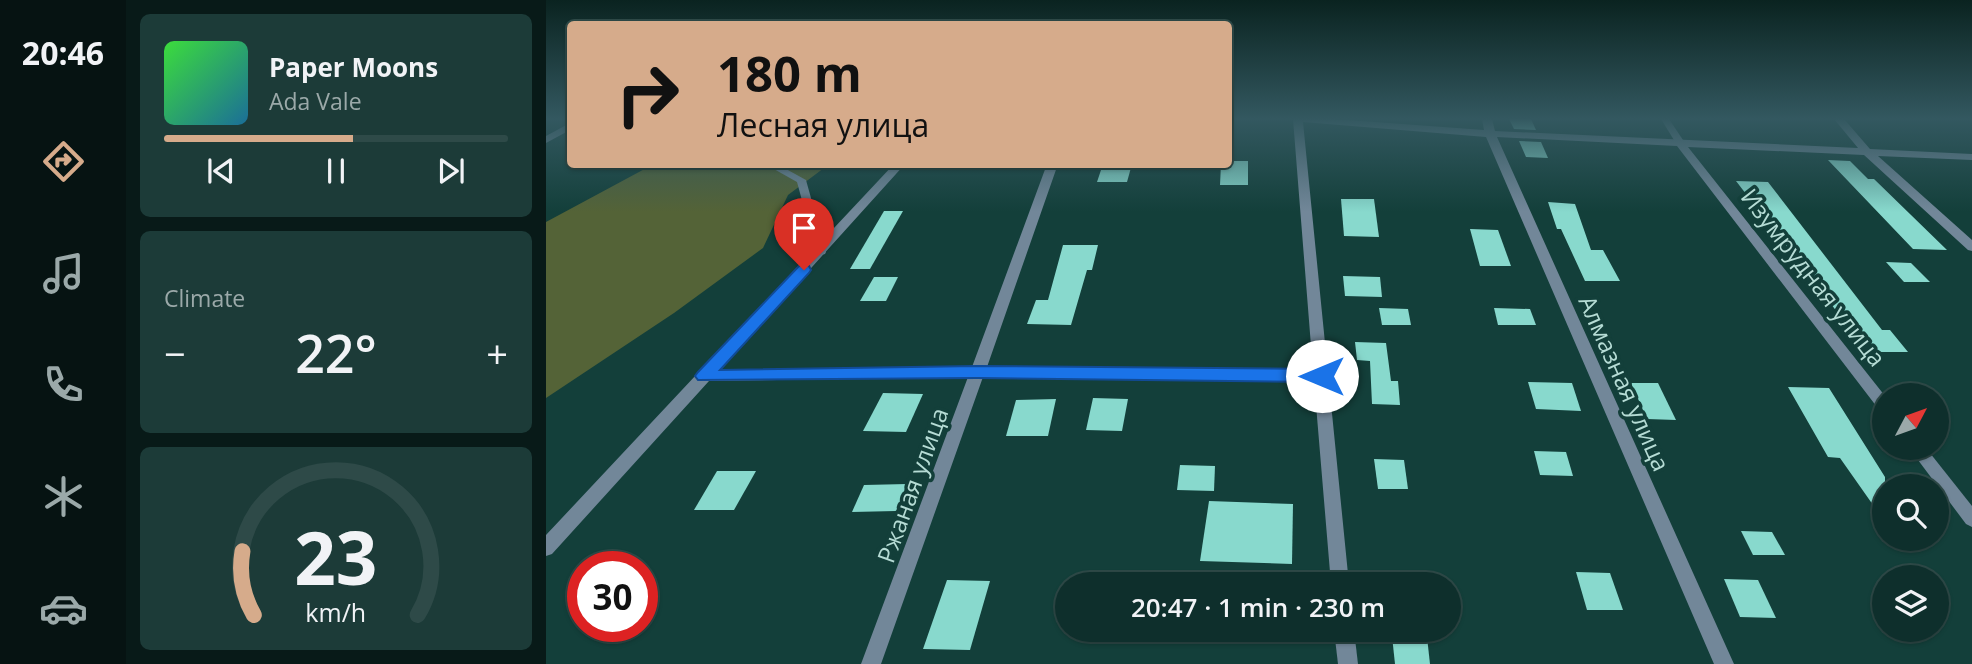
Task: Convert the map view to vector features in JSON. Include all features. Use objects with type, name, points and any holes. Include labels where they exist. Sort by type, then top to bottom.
[{"type":"street","points":[[1301,150],[1339,572]]},
{"type":"street","name":"Алмазная улица","points":[[1499,150],[1724,664]]},
{"type":"street","name":"Изумрудная улица","points":[[1685,150],[1872,390]]},
{"type":"street","points":[[1865,150],[1972,157]]},
{"type":"street","points":[[1865,150],[1972,247]]},
{"type":"street","points":[[546,548],[896,168]]},
{"type":"street","name":"Ржаная улица","points":[[871,664],[1052,168]]},
{"type":"street","points":[[704,376],[977,372],[1322,376]]},
{"type":"street","points":[[1926,460],[1972,519]]},
{"type":"street","points":[[1346,642],[1348,664]]},
{"type":"lane","points":[[777,168],[801,180],[821,252]]},
{"type":"green space","points":[[646,168],[824,168],[788,195],[763,248],[674,313],[546,398],[546,222]]},
{"type":"building","points":[[1523,150],[1544,150],[1548,158],[1526,157]]},
{"type":"building","points":[[1828,160],[1850,161],[1868,179],[1874,179],[1947,250],[1913,249]]},
{"type":"building","points":[[1232,161],[1248,161],[1248,185],[1220,185],[1221,168],[1232,168]]},
{"type":"building","points":[[1102,168],[1131,168],[1127,182],[1097,182]]},
{"type":"building","points":[[1736,181],[1768,182],[1882,330],[1890,330],[1908,352],[1868,352]]},
{"type":"building","points":[[1341,199],[1374,199],[1379,237],[1344,236]]},
{"type":"building","points":[[1548,202],[1575,204],[1591,250],[1603,250],[1620,281],[1585,281],[1561,229],[1557,229]]},
{"type":"building","points":[[884,211],[903,211],[870,269],[850,269]]},
{"type":"building","points":[[1470,229],[1498,230],[1511,266],[1480,266]]},
{"type":"building","points":[[1063,245],[1098,245],[1092,270],[1087,270],[1071,325],[1027,324],[1036,300],[1048,300]]},
{"type":"building","points":[[1886,262],[1911,263],[1930,282],[1904,282]]},
{"type":"building","points":[[1343,276],[1380,277],[1382,297],[1345,296]]},
{"type":"building","points":[[874,277],[898,277],[886,301],[860,301]]},
{"type":"building","points":[[1379,308],[1408,309],[1411,325],[1382,325]]},
{"type":"building","points":[[1494,308],[1530,309],[1536,325],[1498,325]]},
{"type":"building","points":[[1355,342],[1386,343],[1391,381],[1398,381],[1400,405],[1372,404],[1370,361],[1357,360]]},
{"type":"building","points":[[1528,382],[1572,383],[1581,411],[1536,409]]},
{"type":"building","points":[[1631,383],[1658,383],[1676,420],[1647,419]]},
{"type":"building","points":[[1788,387],[1829,388],[1883,474],[1872,474],[1872,504],[1840,458],[1828,457]]},
{"type":"building","points":[[883,393],[923,394],[906,432],[863,431]]},
{"type":"building","points":[[1093,398],[1128,399],[1122,431],[1086,430]]},
{"type":"building","points":[[1056,399],[1048,436],[1006,436],[1016,400]]},
{"type":"building","points":[[1534,451],[1566,452],[1573,476],[1540,475]]},
{"type":"building","points":[[1374,459],[1404,460],[1408,489],[1378,489]]},
{"type":"building","points":[[1180,465],[1215,466],[1214,491],[1177,490]]},
{"type":"building","points":[[717,471],[756,471],[734,510],[694,510]]},
{"type":"building","points":[[907,484],[896,511],[852,512],[864,485]]},
{"type":"building","points":[[1209,501],[1293,504],[1292,564],[1200,561]]},
{"type":"building","points":[[1741,531],[1772,532],[1785,555],[1753,555]]},
{"type":"building","points":[[1576,572],[1610,573],[1623,610],[1587,610]]},
{"type":"building","points":[[1724,579],[1758,580],[1776,618],[1740,617]]},
{"type":"building","points":[[947,580],[990,581],[970,650],[923,649]]},
{"type":"building","points":[[1393,642],[1428,642],[1430,664],[1395,664]]},
{"type":"route","points":[[804,270],[704,376],[977,372],[1322,376]]}]
